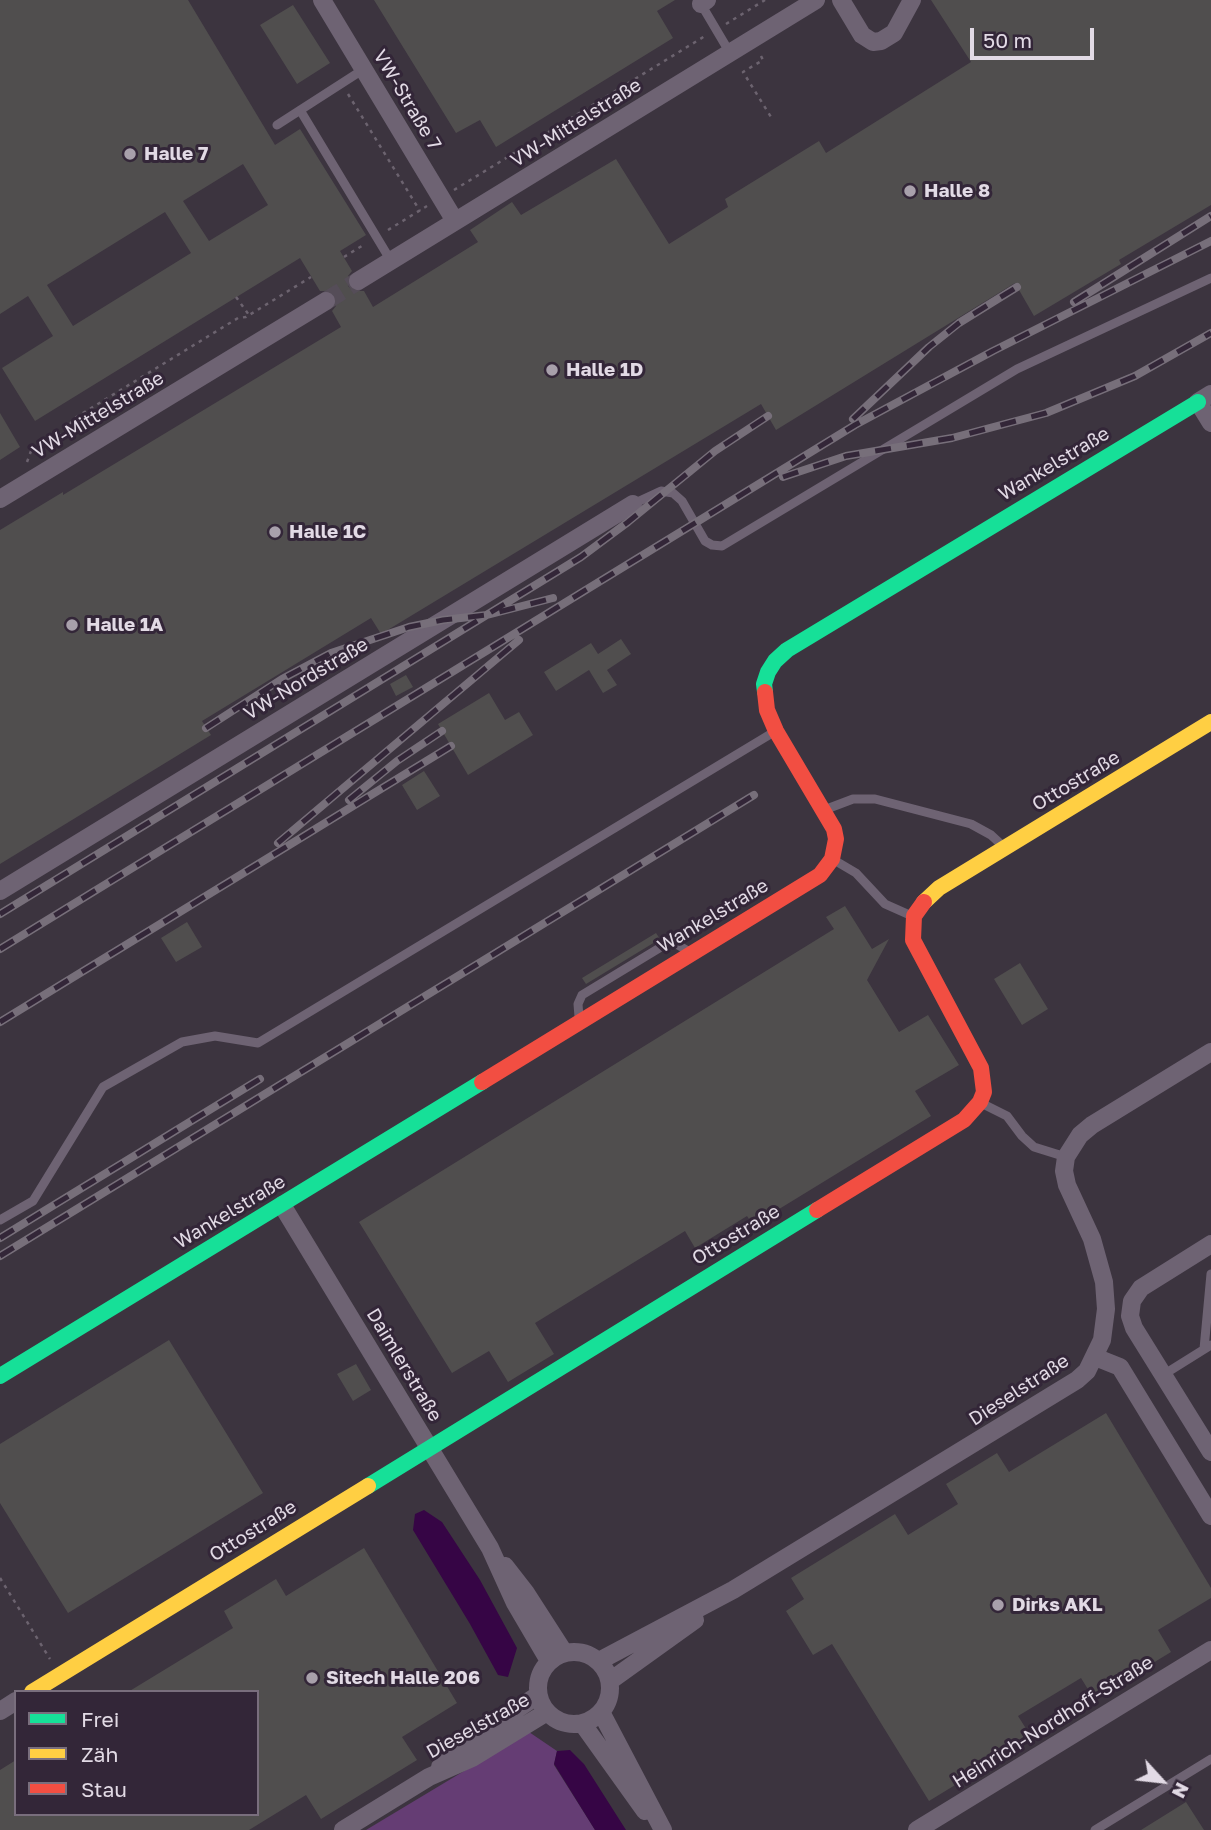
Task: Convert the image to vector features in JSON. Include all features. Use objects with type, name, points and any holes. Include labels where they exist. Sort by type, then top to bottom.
[{"type":"street","name":"VW-Straße 7","points":[[322,0],[455,221]]},
{"type":"street","name":"VW-Mittelstraße","points":[[358,281],[751,40],[796,5],[816,0]]},
{"type":"street","points":[[841,0],[862,35],[873,42],[881,41],[894,33],[912,0]]},
{"type":"street","name":"VW-Mittelstraße","points":[[0,499],[326,301]]},
{"type":"street","points":[[1205,398],[1211,423]]},
{"type":"street","name":"Wankelstraße","points":[[0,1377],[820,875],[832,859],[836,839],[830,820],[776,731],[767,710],[764,684],[775,661],[787,650],[1205,398]]},
{"type":"street","name":"VW-Nordstraße","points":[[0,891],[633,504]]},
{"type":"street","name":"Ottostraße","points":[[914,916],[926,899],[939,888],[1211,722]]},
{"type":"street","points":[[914,916],[912,927],[918,951],[981,1068],[984,1091],[980,1102]]},
{"type":"street","points":[[1066,1157],[1080,1135],[1092,1125],[1211,1052]]},
{"type":"street","name":"Ottostraße","points":[[35,1690],[964,1120],[980,1102]]},
{"type":"street","name":"Dieselstraße","points":[[599,1661],[733,1590],[1077,1380],[1095,1357],[1102,1340],[1106,1309],[1104,1282],[1092,1239],[1067,1185],[1064,1171],[1066,1157]]},
{"type":"street","name":"Daimlerstraße","points":[[282,1205],[490,1548],[526,1593],[556,1657]]},
{"type":"street","points":[[1211,1244],[1147,1284],[1136,1294],[1130,1308],[1134,1328],[1211,1452]]},
{"type":"street","points":[[1095,1357],[1120,1367],[1211,1516]]},
{"type":"street","name":"Dieselstraße","points":[[610,1681],[733,1590]]},
{"type":"street","name":"Heinrich-Nordhoff-Straße","points":[[918,1830],[1211,1650]]},
{"type":"street","points":[[583,1652],[599,1661],[610,1681],[609,1697],[601,1712],[582,1723],[566,1723],[547,1712],[538,1695],[539,1677],[556,1657],[583,1652]]},
{"type":"street","name":"Dieselstraße","points":[[429,1777],[464,1745],[538,1695]]},
{"type":"street","name":"Dieselstraße","points":[[343,1830],[429,1777],[472,1758],[547,1712]]},
{"type":"street","points":[[601,1712],[662,1830]]},
{"type":"street","points":[[582,1723],[632,1794],[662,1830]]},
{"type":"lane","points":[[704,2],[730,53]]},
{"type":"lane","points":[[277,125],[364,69]]},
{"type":"lane","points":[[300,110],[391,261]]},
{"type":"lane","points":[[633,504],[660,491],[673,493],[682,501],[705,541],[722,546],[1017,369],[1211,278]]},
{"type":"lane","points":[[0,1220],[33,1201],[103,1087],[182,1042],[215,1035],[258,1043],[776,731]]},
{"type":"lane","points":[[824,810],[853,799],[875,799],[971,824],[991,835],[1005,848]]},
{"type":"lane","points":[[832,859],[856,873],[885,904],[914,916]]},
{"type":"lane","points":[[580,1022],[578,1004],[582,995],[655,950],[673,942],[693,953]]},
{"type":"lane","points":[[980,1102],[1007,1116],[1034,1147],[1066,1157]]},
{"type":"lane","points":[[1163,1375],[1208,1347],[1211,1274]]},
{"type":"lane","points":[[1095,1830],[1211,1759]]},
{"type":"path","points":[[344,257],[765,0]]},
{"type":"path","points":[[751,40],[763,60],[743,72],[771,117]]},
{"type":"path","points":[[341,84],[420,211]]},
{"type":"path","points":[[22,471],[31,451],[65,430],[75,418],[238,318],[248,315],[312,277]]},
{"type":"path","points":[[236,297],[248,315]]},
{"type":"path","points":[[0,1578],[60,1675]]},
{"type":"shaded area","points":[[424,1510],[442,1522],[480,1580],[517,1648],[508,1677],[498,1675],[413,1530],[415,1514]]},
{"type":"shaded area","points":[[529,1732],[557,1751],[554,1765],[595,1830],[366,1830]]},
{"type":"shaded area","points":[[570,1750],[584,1764],[626,1830],[595,1830],[554,1764],[557,1751]]},
{"type":"building","points":[[0,0],[188,0],[275,145],[300,129],[366,235],[340,251],[352,271],[348,276],[348,286],[353,291],[364,291],[373,307],[478,242],[470,230],[512,202],[521,215],[616,159],[669,244],[728,207],[725,199],[819,141],[826,153],[971,62],[931,0],[1211,0],[1211,205],[1119,260],[1121,264],[1034,316],[1015,283],[776,430],[761,404],[381,634],[371,618],[202,721],[211,735],[0,864],[0,530],[63,492],[63,495],[341,327],[332,311],[336,306],[336,296],[331,291],[320,291],[300,258],[35,421],[2,368],[53,336],[28,296],[0,314]],"holes":[[[243,164],[268,205],[209,241],[183,201]],[[165,212],[191,253],[73,326],[47,285]]]},
{"type":"building","points":[[374,0],[675,0],[657,11],[673,38],[496,147],[480,120],[456,133]]},
{"type":"building","points":[[293,5],[330,63],[297,84],[260,25]]},
{"type":"building","points":[[0,413],[20,447],[0,460]]},
{"type":"building","points":[[621,639],[631,654],[607,670],[617,685],[603,693],[589,670],[556,691],[544,672],[591,643],[598,654]]},
{"type":"building","points":[[406,675],[413,687],[396,696],[390,684]]},
{"type":"building","points":[[489,693],[505,720],[519,712],[533,735],[468,775],[438,724]]},
{"type":"building","points":[[424,771],[440,796],[417,810],[402,785]]},
{"type":"building","points":[[845,906],[872,949],[889,939],[867,980],[899,1032],[928,1015],[959,1065],[915,1091],[931,1116],[753,1225],[747,1216],[695,1248],[685,1231],[535,1323],[554,1354],[508,1382],[489,1351],[452,1373],[359,1222],[834,929],[826,917]]},
{"type":"building","points":[[187,922],[202,947],[176,962],[161,938]]},
{"type":"building","points":[[656,933],[660,939],[586,984],[582,978]]},
{"type":"building","points":[[1020,963],[1048,1009],[1022,1025],[994,979]]},
{"type":"building","points":[[169,1340],[263,1493],[68,1613],[0,1503],[0,1444]]},
{"type":"building","points":[[356,1364],[371,1390],[353,1401],[337,1374]]},
{"type":"building","name":"Dirks AKL","points":[[1106,1413],[1211,1588],[1211,1598],[1158,1630],[1171,1652],[1094,1699],[1081,1678],[1018,1716],[1032,1738],[929,1801],[832,1644],[813,1655],[786,1611],[804,1599],[791,1578],[895,1514],[908,1535],[958,1504],[946,1484],[997,1453],[1009,1472]]},
{"type":"building","name":"Sitech Halle 206","points":[[364,1548],[457,1703],[402,1737],[417,1760],[321,1819],[306,1795],[249,1830],[0,1830],[0,1770],[14,1761],[14,1816],[259,1816],[259,1690],[131,1690],[233,1628],[224,1611],[276,1579],[286,1596]]},
{"type":"building","points":[[1186,1802],[1204,1830],[1141,1830]]},
{"type":"tunnel","points":[[326,301],[358,281]]},
{"type":"railway","points":[[1074,302],[1211,216]]},
{"type":"railway","points":[[0,949],[855,425],[993,351],[1211,241]]},
{"type":"railway","points":[[853,419],[929,347],[959,323],[1017,287]]},
{"type":"railway","points":[[783,477],[846,456],[952,438],[1046,413],[1135,376],[1211,333]]},
{"type":"railway","points":[[0,914],[581,557],[715,451],[768,416]]},
{"type":"railway","points":[[206,728],[282,679],[331,653],[409,627],[487,615],[553,598]]},
{"type":"railway","points":[[278,843],[519,640]]},
{"type":"railway","points":[[349,800],[397,761],[442,731]]},
{"type":"railway","points":[[0,1022],[451,746]]},
{"type":"railway","points":[[0,1256],[754,795]]},
{"type":"railway","points":[[0,1238],[260,1079]]},
{"type":"traffic: fast","points":[[765,692],[764,684],[768,672],[787,650],[1198,402]]},
{"type":"traffic: fast","points":[[0,1376],[482,1082]]},
{"type":"traffic: fast","points":[[368,1486],[817,1210]]},
{"type":"traffic: slow","points":[[924,902],[939,888],[1211,722]]},
{"type":"traffic: slow","points":[[35,1690],[368,1486]]},
{"type":"traffic: jam","points":[[482,1082],[820,875],[832,859],[836,839],[834,829],[776,731],[767,710],[765,692]]},
{"type":"traffic: jam","points":[[817,1210],[964,1120],[980,1102],[984,1092],[981,1068],[913,940],[914,916],[924,902]]},
{"type":"place","name":"Halle 7","points":[[130,154]]},
{"type":"place","name":"Halle 8","points":[[910,191]]},
{"type":"place","name":"Halle 1D","points":[[552,370]]},
{"type":"place","name":"Halle 1C","points":[[275,532]]},
{"type":"place","name":"Halle 1A","points":[[72,625]]},
{"type":"place","name":"Dirks AKL","points":[[998,1605]]},
{"type":"place","name":"Sitech Halle 206","points":[[312,1678]]}]
